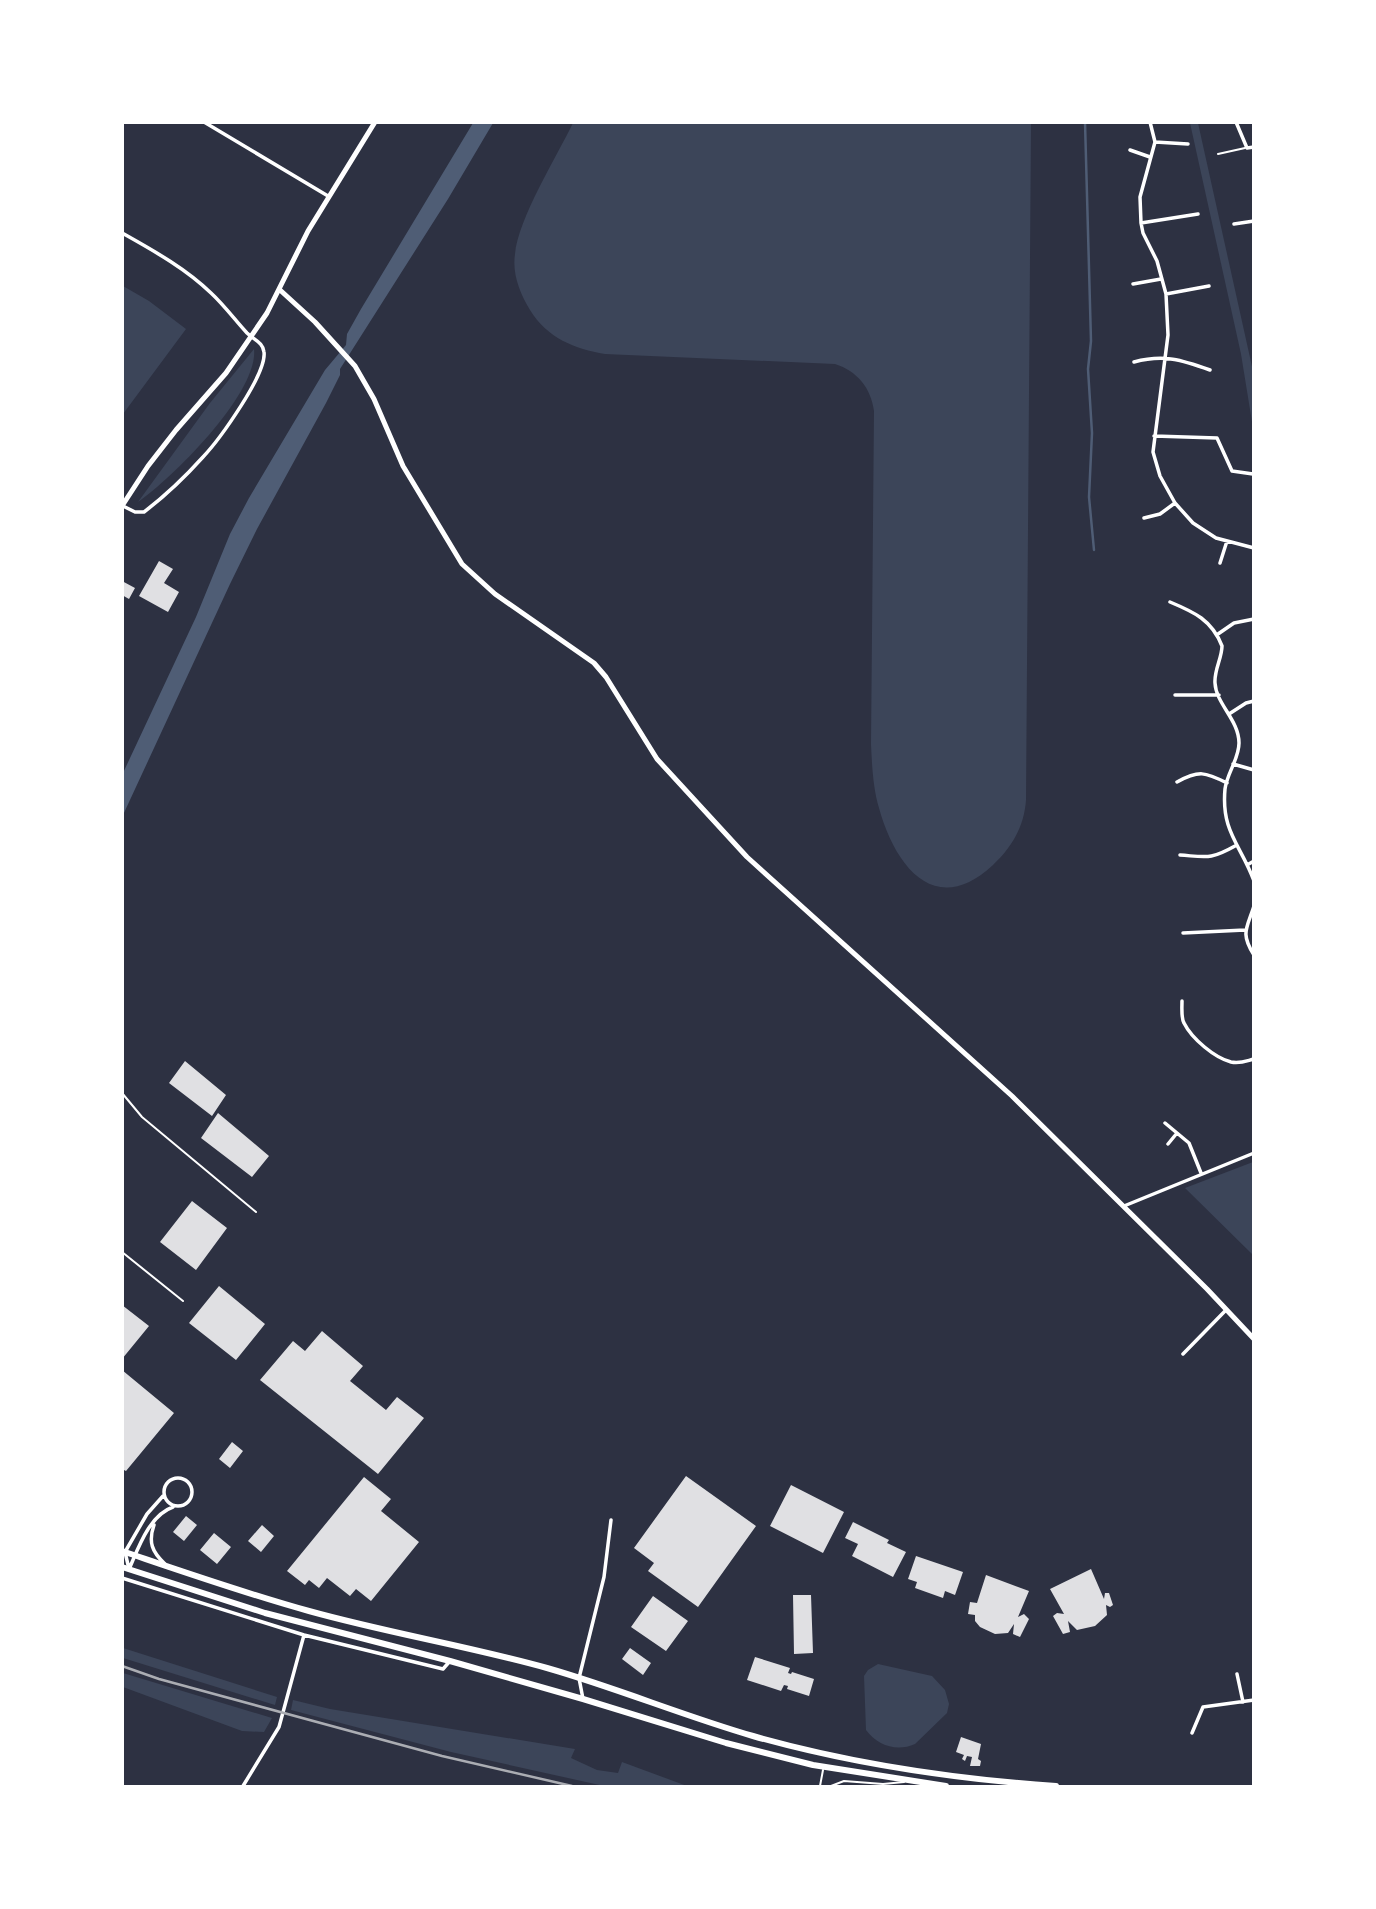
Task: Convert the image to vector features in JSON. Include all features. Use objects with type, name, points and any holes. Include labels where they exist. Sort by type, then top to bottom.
[{"type":"highway","points":[[124,1552],[310,1612],[513,1659],[579,1678],[754,1736],[814,1751],[923,1772],[1056,1787]]},
{"type":"highway","points":[[126,1568],[265,1613],[450,1661],[726,1743],[824,1767],[946,1787]]},
{"type":"street","points":[[204,122],[328,196]]},
{"type":"street","points":[[122,233],[183,270],[212,294],[250,336],[261,343],[264,351],[264,361],[255,383],[204,457],[144,512],[135,512],[123,506],[148,466],[226,373],[250,336],[280,290],[308,231],[375,122]]},
{"type":"street","points":[[1150,122],[1155,142],[1140,197],[1141,223],[1157,261],[1166,294],[1168,335],[1153,452],[1160,475],[1175,503],[1194,523],[1216,538],[1254,548]]},
{"type":"street","points":[[1236,122],[1247,148],[1254,147]]},
{"type":"street","points":[[1155,142],[1188,144]]},
{"type":"street","points":[[1130,150],[1150,157]]},
{"type":"street","points":[[1141,223],[1198,214]]},
{"type":"street","points":[[1234,223],[1254,221]]},
{"type":"street","points":[[1133,284],[1161,279]]},
{"type":"street","points":[[1166,294],[1209,286]]},
{"type":"street","points":[[280,290],[352,362],[374,399],[403,466],[462,564],[495,594],[594,663],[606,677],[657,759],[747,857],[982,1068],[1124,1206],[1254,1339]]},
{"type":"street","points":[[1134,362],[1148,358],[1177,358],[1210,369]]},
{"type":"street","points":[[1154,436],[1217,438],[1232,471],[1253,474]]},
{"type":"street","points":[[1144,518],[1160,514],[1175,503]]},
{"type":"street","points":[[1220,563],[1227,541]]},
{"type":"street","points":[[1170,602],[1209,622],[1218,634],[1222,646],[1215,683],[1239,741],[1237,756],[1227,783],[1225,811],[1228,832],[1254,881]]},
{"type":"street","points":[[1218,634],[1234,623],[1254,619]]},
{"type":"street","points":[[1175,695],[1219,695]]},
{"type":"street","points":[[1229,714],[1245,703],[1254,701]]},
{"type":"street","points":[[1233,764],[1254,770]]},
{"type":"street","points":[[1177,782],[1199,773],[1211,775],[1227,783]]},
{"type":"street","points":[[1180,855],[1204,859],[1235,846]]},
{"type":"street","points":[[1247,865],[1254,861]]},
{"type":"street","points":[[1254,906],[1245,930],[1245,942],[1254,955]]},
{"type":"street","points":[[1183,933],[1245,930]]},
{"type":"street","points":[[1182,1001],[1182,1022],[1196,1039],[1230,1062],[1241,1063],[1254,1059]]},
{"type":"street","points":[[1165,1123],[1189,1143],[1201,1173]]},
{"type":"street","points":[[1168,1144],[1177,1133]]},
{"type":"street","points":[[1124,1206],[1254,1153]]},
{"type":"street","points":[[1183,1354],[1226,1310]]},
{"type":"street","points":[[173,1478],[182,1478],[189,1484],[192,1493],[188,1501],[166,1509],[158,1517],[126,1568],[124,1552],[147,1514],[160,1501],[166,1483],[173,1478]]},
{"type":"street","points":[[163,1493],[167,1501],[175,1506]]},
{"type":"street","points":[[158,1517],[151,1542],[156,1554],[168,1566]]},
{"type":"street","points":[[583,1699],[579,1678],[604,1577],[611,1520]]},
{"type":"street","points":[[122,1578],[304,1635],[443,1669],[450,1661]]},
{"type":"street","points":[[243,1787],[279,1727],[304,1635]]},
{"type":"street","points":[[1237,1674],[1244,1702]]},
{"type":"street","points":[[1192,1733],[1203,1707],[1254,1700]]},
{"type":"lane","points":[[1218,154],[1247,148]]},
{"type":"lane","points":[[122,1093],[142,1117],[256,1212]]},
{"type":"lane","points":[[122,1252],[183,1301]]},
{"type":"lane","points":[[820,1787],[824,1767]]},
{"type":"lane","points":[[831,1787],[844,1781],[883,1784],[909,1782]]},
{"type":"shaded area","points":[[473,123],[493,123],[340,369],[340,375],[326,403],[230,584],[123,815],[123,773],[196,617],[230,534],[325,370],[346,345],[347,334],[361,309]]},
{"type":"shaded area","points":[[573,123],[1031,123],[1026,800],[1020,828],[1011,844],[993,865],[972,880],[953,887],[936,886],[920,878],[895,849],[877,800],[871,744],[874,411],[870,395],[856,376],[835,364],[605,354],[563,341],[545,328],[530,310],[520,290],[515,254],[530,206]]},
{"type":"shaded area","points":[[1190,123],[1198,123],[1253,371],[1253,428],[1241,354]]},
{"type":"shaded area","points":[[123,286],[149,301],[186,329],[123,414]]},
{"type":"shaded area","points":[[254,349],[252,367],[229,410],[172,474],[138,502],[210,403]]},
{"type":"shaded area","points":[[1253,1162],[1253,1255],[1185,1188]]},
{"type":"shaded area","points":[[123,1648],[277,1697],[275,1705],[123,1658]]},
{"type":"shaded area","points":[[878,1664],[932,1676],[945,1690],[949,1704],[947,1713],[915,1744],[888,1746],[876,1740],[866,1730],[864,1676]]},
{"type":"shaded area","points":[[123,1673],[272,1718],[264,1732],[242,1731],[123,1687]]},
{"type":"shaded area","points":[[293,1700],[330,1709],[575,1749],[571,1758],[597,1770],[618,1773],[622,1762],[687,1786],[604,1786],[451,1752],[291,1710]]},
{"type":"building","points":[[159,561],[173,569],[164,583],[179,592],[168,612],[139,596]]},
{"type":"building","points":[[122,581],[135,588],[129,599],[122,595]]},
{"type":"building","points":[[185,1061],[226,1095],[212,1116],[169,1083]]},
{"type":"building","points":[[218,1113],[269,1156],[252,1177],[201,1138]]},
{"type":"building","points":[[192,1201],[227,1228],[196,1270],[160,1242]]},
{"type":"building","points":[[219,1286],[265,1324],[236,1360],[189,1323]]},
{"type":"building","points":[[122,1305],[149,1326],[122,1359]]},
{"type":"building","points":[[322,1331],[363,1366],[350,1381],[386,1410],[397,1397],[424,1418],[378,1474],[260,1380],[293,1341],[305,1351]]},
{"type":"building","points":[[122,1370],[174,1413],[126,1471],[122,1469]]},
{"type":"building","points":[[232,1442],[243,1451],[230,1468],[219,1459]]},
{"type":"building","points":[[686,1476],[756,1526],[698,1607],[648,1571],[654,1563],[634,1548]]},
{"type":"building","points":[[364,1477],[391,1499],[381,1511],[419,1542],[371,1601],[356,1589],[350,1596],[327,1578],[319,1588],[309,1580],[305,1585],[287,1571]]},
{"type":"building","points":[[791,1485],[844,1512],[823,1553],[770,1526]]},
{"type":"building","points":[[186,1516],[197,1525],[184,1541],[173,1532]]},
{"type":"building","points":[[853,1522],[906,1552],[893,1577],[852,1556],[858,1544],[845,1538]]},
{"type":"building","points":[[262,1525],[274,1536],[261,1552],[248,1541]]},
{"type":"building","points":[[214,1533],[231,1547],[217,1564],[200,1550]]},
{"type":"building","points":[[916,1556],[963,1572],[955,1595],[945,1591],[943,1598],[915,1588],[917,1582],[908,1579]]},
{"type":"building","points":[[1091,1569],[1104,1599],[1105,1593],[1109,1593],[1113,1605],[1106,1605],[1107,1615],[1095,1626],[1077,1630],[1068,1621],[1070,1632],[1063,1634],[1053,1616],[1057,1613],[1064,1614],[1050,1589]]},
{"type":"building","points":[[986,1575],[1029,1591],[1018,1617],[1024,1614],[1029,1619],[1020,1637],[1013,1634],[1014,1624],[1008,1633],[995,1634],[980,1627],[975,1621],[975,1615],[968,1614],[970,1602],[977,1603]]},
{"type":"building","points":[[793,1595],[811,1595],[813,1653],[794,1654]]},
{"type":"building","points":[[653,1596],[688,1621],[666,1651],[631,1627]]},
{"type":"building","points":[[630,1648],[651,1663],[643,1675],[622,1659]]},
{"type":"building","points":[[755,1657],[790,1668],[788,1673],[814,1679],[809,1696],[787,1689],[788,1686],[784,1685],[781,1691],[747,1680]]},
{"type":"building","points":[[961,1737],[981,1744],[978,1759],[981,1761],[980,1766],[970,1766],[972,1757],[967,1756],[965,1761],[962,1759],[964,1755],[956,1752]]},
{"type":"waterway","points":[[1085,122],[1091,341],[1088,369],[1092,433],[1089,497],[1094,550]]},
{"type":"railway","points":[[122,1666],[159,1679],[442,1756],[572,1786]]}]
